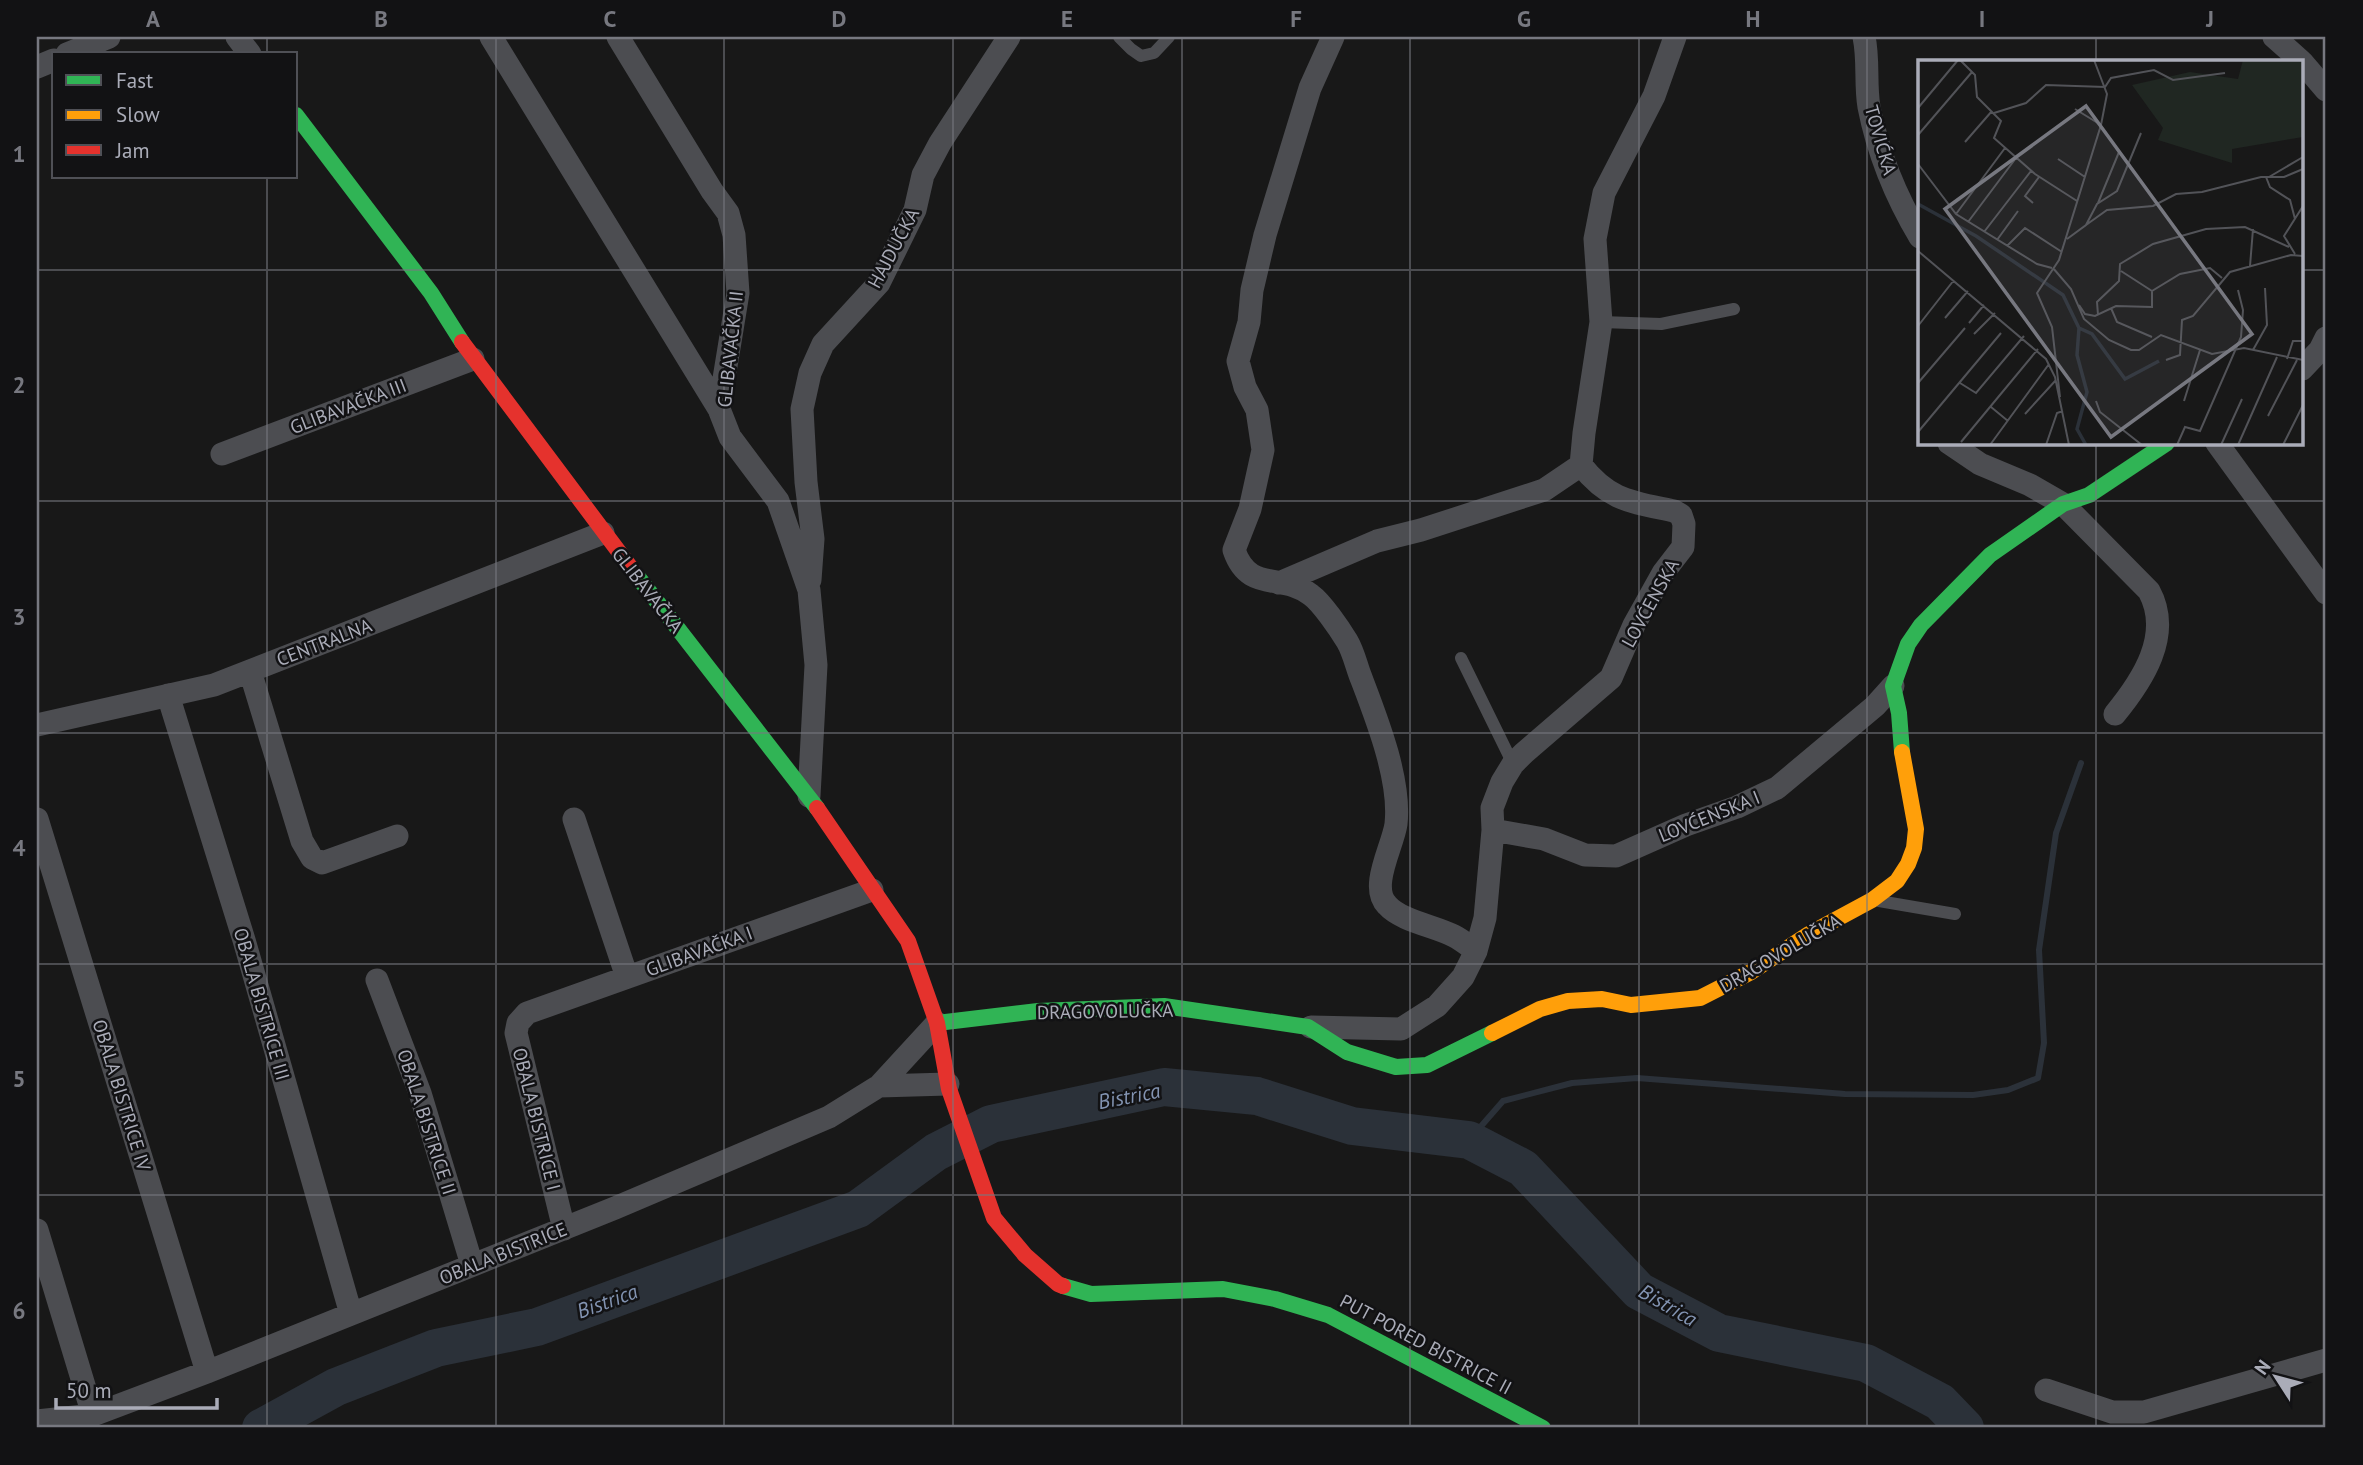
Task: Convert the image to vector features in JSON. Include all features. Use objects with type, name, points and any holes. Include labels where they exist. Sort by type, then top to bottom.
[{"type":"street","points":[[72,52],[109,37]]},
{"type":"street","points":[[237,37],[248,52]]},
{"type":"street","points":[[491,37],[719,409]]},
{"type":"street","name":"GLIBAVAČKA II","points":[[618,37],[728,213],[734,235],[738,293],[719,409],[730,437],[778,501],[809,590],[816,665],[809,796]]},
{"type":"street","points":[[1333,37],[1310,88],[1265,235],[1252,290],[1249,322],[1238,361],[1245,387],[1258,410],[1263,450],[1250,509],[1234,551],[1238,564],[1247,573],[1262,581],[1293,585],[1312,596],[1348,643],[1379,724],[1394,783],[1396,824],[1383,871],[1381,898],[1396,912],[1455,936],[1476,951]]},
{"type":"street","points":[[1279,583],[1377,541],[1421,530],[1544,490],[1581,465],[1601,322],[1595,239],[1604,193],[1654,96],[1675,37]]},
{"type":"street","name":"TOVIĆKA","points":[[1864,37],[1867,50],[1868,104],[1881,155],[1918,234]]},
{"type":"street","points":[[2274,37],[2300,60]]},
{"type":"street","name":"HAJDUČKA","points":[[809,590],[813,539],[805,470],[802,409],[810,373],[823,344],[879,283],[915,210],[922,175],[1009,39]]},
{"type":"street","points":[[2304,64],[2326,90]]},
{"type":"street","name":"GLIBAVAČKA","points":[[298,118],[431,293],[473,359],[603,533],[809,796],[908,941],[937,1023],[949,1086]]},
{"type":"street","points":[[2304,367],[2320,350],[2326,338]]},
{"type":"street","name":"GLIBAVAČKA III","points":[[222,454],[473,359]]},
{"type":"street","points":[[1950,444],[1980,464],[2030,485],[2063,504],[2149,591],[2156,604],[2157,622],[2153,651],[2144,675],[2115,714]]},
{"type":"street","points":[[1893,686],[1908,644],[1921,625],[1990,555],[2063,504],[2089,495],[2165,444]]},
{"type":"street","points":[[2218,444],[2326,593]]},
{"type":"street","name":"LOVĆENSKA","points":[[1308,1027],[1401,1029],[1437,1006],[1463,977],[1476,951],[1485,918],[1493,830],[1492,808],[1502,782],[1513,764],[1611,678],[1634,625],[1663,573],[1683,547],[1685,536],[1681,515],[1614,496],[1594,481],[1581,465]]},
{"type":"street","name":"CENTRALNA","points":[[37,725],[214,685],[603,533]]},
{"type":"street","points":[[250,671],[302,841],[312,858],[322,863],[397,836]]},
{"type":"street","name":"LOVĆENSKA I","points":[[1493,830],[1544,839],[1585,855],[1616,856],[1777,788],[1875,706],[1893,686]]},
{"type":"street","name":"DRAGOVOLUČKA","points":[[937,1023],[1038,1011],[1164,1006],[1308,1027],[1347,1052],[1396,1067],[1427,1065],[1540,1009],[1568,1001],[1602,999],[1631,1005],[1700,998],[1751,972],[1809,934],[1872,900],[1897,881],[1908,864],[1914,848],[1916,829],[1904,769],[1899,713],[1893,686]]},
{"type":"street","name":"OBALA BISTRICE III","points":[[168,695],[244,940],[351,1314]]},
{"type":"street","name":"OBALA BISTRICE IV","points":[[37,819],[207,1372]]},
{"type":"street","points":[[574,819],[627,977]]},
{"type":"street","name":"GLIBAVAČKA I","points":[[527,1013],[872,890]]},
{"type":"street","name":"OBALA BISTRICE II","points":[[377,980],[420,1093],[472,1265]]},
{"type":"street","name":"OBALA BISTRICE I","points":[[527,1013],[518,1023],[516,1033],[564,1228]]},
{"type":"street","name":"OBALA BISTRICE","points":[[37,1422],[93,1415],[207,1372],[564,1228],[829,1117],[880,1086],[937,1023]]},
{"type":"street","points":[[880,1086],[949,1086]]},
{"type":"street","name":"PUT PORED BISTRICE II","points":[[949,1086],[993,1218],[1025,1255],[1058,1284],[1091,1294],[1223,1289],[1285,1302],[1328,1315],[1543,1428]]},
{"type":"street","points":[[37,1230],[93,1415]]},
{"type":"street","points":[[2046,1390],[2112,1412],[2144,1412],[2326,1360]]},
{"type":"lane","points":[[1119,37],[1141,56],[1154,53],[1169,37]]},
{"type":"lane","points":[[1601,322],[1661,324],[1734,309]]},
{"type":"lane","points":[[1461,658],[1513,764]]},
{"type":"lane","points":[[1872,900],[1955,914]]},
{"type":"waterway","points":[[1469,1140],[1503,1101],[1572,1083],[1637,1078],[1845,1094],[1973,1095],[2008,1090],[2038,1078],[2044,1043],[2039,950],[2056,833],[2081,763]]},
{"type":"waterway","name":"Bistrica","points":[[261,1428],[336,1387],[436,1348],[537,1327],[858,1209],[936,1152],[991,1124],[1164,1087],[1257,1096],[1352,1126],[1469,1140],[1523,1168],[1639,1291],[1719,1333],[1866,1363],[1940,1402],[1965,1428]]},
{"type":"traffic: fast","points":[[298,118],[431,293],[462,342]]},
{"type":"traffic: fast","points":[[1902,752],[1899,713],[1893,686],[1908,644],[1921,625],[1990,555],[2063,504],[2089,495],[2166,444]]},
{"type":"traffic: fast","points":[[634,572],[817,808]]},
{"type":"traffic: fast","points":[[937,1023],[1038,1011],[1164,1006],[1308,1027],[1347,1052],[1396,1067],[1427,1065],[1492,1033]]},
{"type":"traffic: fast","points":[[1063,1286],[1091,1294],[1223,1289],[1275,1299],[1328,1315],[1543,1428]]},
{"type":"traffic: slow","points":[[1492,1033],[1540,1009],[1568,1001],[1602,999],[1631,1005],[1700,998],[1751,972],[1809,934],[1872,900],[1897,881],[1914,848],[1916,829],[1902,752]]},
{"type":"traffic: jam","points":[[462,342],[634,572]]},
{"type":"traffic: jam","points":[[817,808],[908,941],[937,1023],[949,1089],[994,1218],[1025,1255],[1063,1286]]}]
